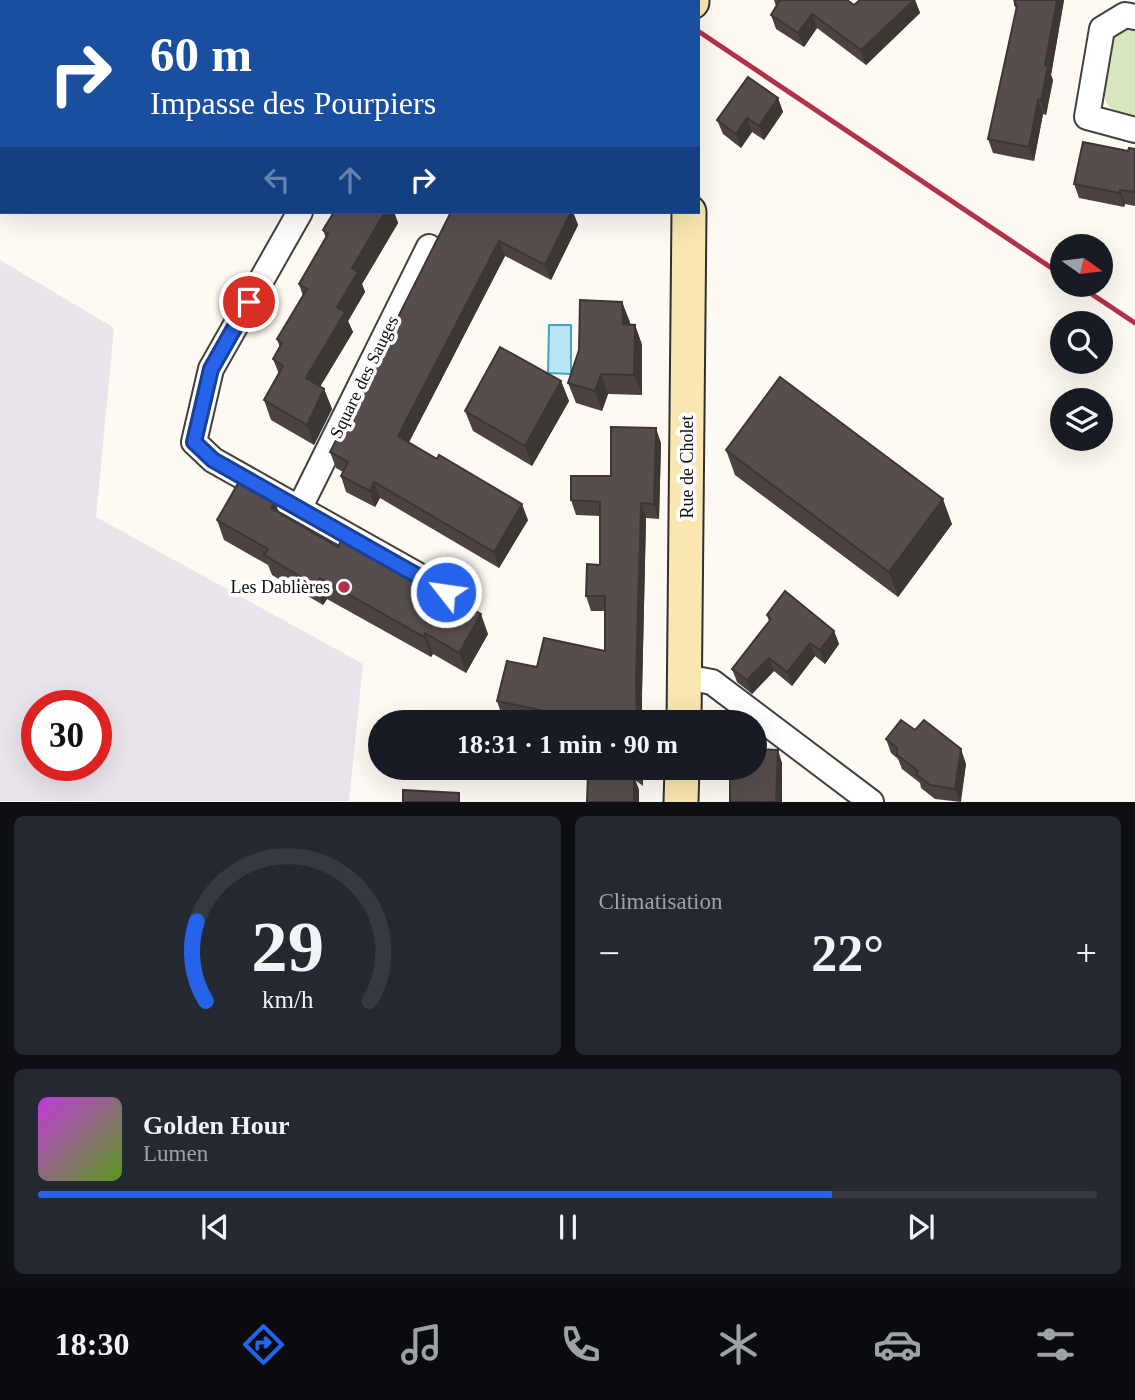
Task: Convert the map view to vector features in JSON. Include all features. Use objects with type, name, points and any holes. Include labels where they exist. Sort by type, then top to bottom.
[{"type":"main road","name":"Rue de Cholet","points":[[684,710],[689,214]]},
{"type":"main road","points":[[681,802],[682,780]]},
{"type":"street","points":[[1135,17],[1125,15],[1102,29],[1087,117],[1135,130]]},
{"type":"street","points":[[299,214],[211,369],[194,442],[213,460],[446,592]]},
{"type":"street","name":"Square des Sauges","points":[[300,507],[429,247]]},
{"type":"street","points":[[685,677],[712,682],[871,802]]},
{"type":"shaded area","points":[[0,260],[114,328],[96,517],[363,664],[349,801],[0,801]]},
{"type":"green space","points":[[1130,28],[1135,29],[1135,116],[1120,113],[1110,107],[1104,91],[1105,71],[1114,35]]},
{"type":"water","points":[[549,325],[571,325],[571,374],[548,373]]},
{"type":"building","points":[[780,0],[847,0],[854,5],[860,0],[914,0],[861,50],[812,14],[798,33],[771,15]]},
{"type":"building","points":[[1015,0],[1057,0],[1045,65],[1048,66],[1029,147],[988,139],[1017,6]]},
{"type":"building","points":[[748,77],[778,98],[759,126],[747,118],[736,134],[717,120]]},
{"type":"building","points":[[1083,142],[1128,151],[1129,148],[1135,149],[1135,192],[1120,190],[1119,193],[1074,184]]},
{"type":"building","points":[[333,214],[384,214],[352,268],[358,272],[337,307],[345,312],[306,378],[324,389],[307,425],[264,400],[283,366],[273,359],[282,343],[277,339],[307,289],[299,284],[328,234],[323,230]]},
{"type":"building","points":[[450,214],[570,214],[545,265],[499,241],[398,436],[437,459],[439,455],[522,504],[494,552],[374,482],[370,491],[341,476],[348,462],[330,452]]},
{"type":"building","points":[[580,300],[622,302],[623,324],[635,325],[634,375],[601,374],[595,391],[568,383],[579,350]]},
{"type":"building","points":[[500,347],[561,381],[525,446],[465,411]]},
{"type":"building","points":[[780,377],[943,499],[889,572],[726,450]]},
{"type":"building","points":[[611,427],[656,428],[654,504],[641,503],[637,710],[539,710],[497,701],[507,661],[537,667],[544,638],[605,651],[605,596],[586,596],[587,564],[600,565],[600,502],[571,500],[571,476],[611,476]]},
{"type":"building","points":[[240,480],[275,501],[271,508],[338,547],[342,539],[444,599],[447,594],[481,614],[459,653],[425,633],[424,637],[320,578],[315,585],[264,555],[268,549],[217,520]]},
{"type":"building","points":[[785,591],[834,631],[820,650],[810,643],[787,672],[769,658],[747,680],[732,669],[771,619],[767,615]]},
{"type":"building","points":[[901,720],[915,730],[924,720],[961,749],[955,789],[930,785],[916,774],[918,771],[897,755],[897,748],[886,739]]},
{"type":"building","points":[[767,750],[778,750],[776,802],[730,802],[730,780],[767,780]]},
{"type":"building","points":[[588,780],[634,780],[634,802],[587,802]]},
{"type":"building","points":[[403,790],[459,793],[459,802],[403,802]]},
{"type":"railway","points":[[700,32],[1050,267]]},
{"type":"railway","points":[[1098,298],[1135,323]]},
{"type":"place","name":"Les Dablières","points":[[344,587]]},
{"type":"route","points":[[249,302],[211,369],[194,442],[213,460],[446,592]]}]
